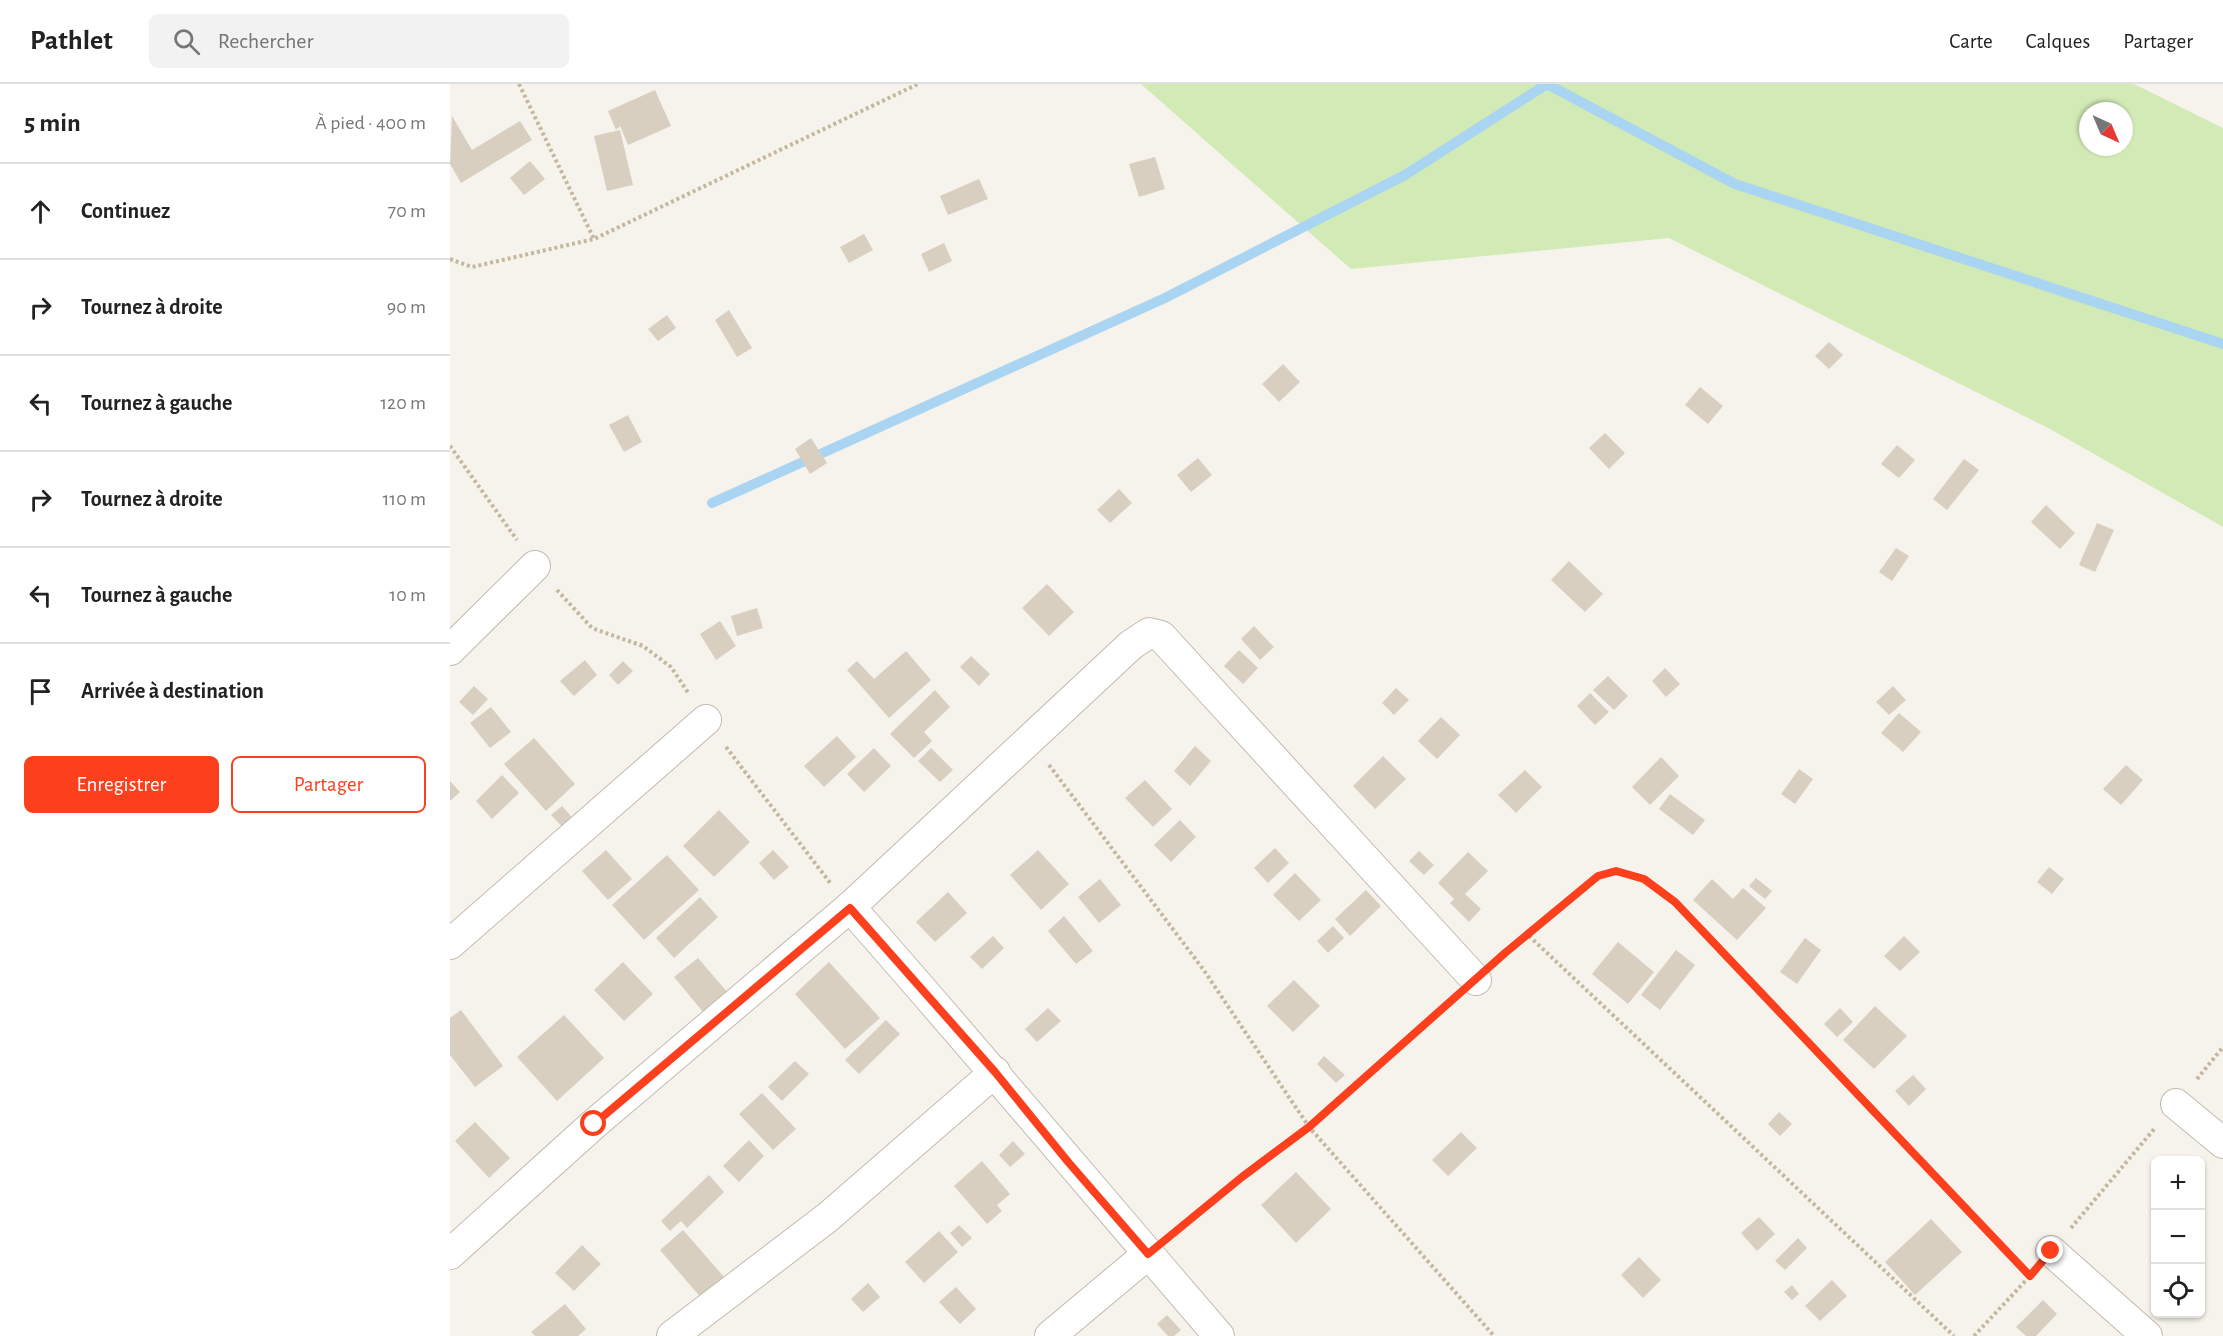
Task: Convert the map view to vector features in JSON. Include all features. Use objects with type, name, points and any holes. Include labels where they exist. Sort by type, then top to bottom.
[{"type":"street","points":[[450,650],[535,566]]},
{"type":"street","points":[[450,1254],[594,1124],[850,908],[1131,645],[1149,633],[1161,636],[1476,980]]},
{"type":"street","points":[[450,944],[706,720]]},
{"type":"street","points":[[850,908],[995,1072],[1069,1163],[1219,1336]]},
{"type":"street","points":[[672,1336],[828,1216],[995,1072]]},
{"type":"street","points":[[2176,1104],[2223,1143]]},
{"type":"street","points":[[2051,1251],[2147,1336]]},
{"type":"street","points":[[1050,1336],[1148,1254]]},
{"type":"path","points":[[519,84],[594,239]]},
{"type":"path","points":[[450,259],[472,267],[594,239],[918,84]]},
{"type":"path","points":[[450,446],[535,566]]},
{"type":"path","points":[[1030,739],[1083,813],[1203,969],[1309,1127],[1494,1336]]},
{"type":"path","points":[[1148,1254],[1242,1177],[1309,1127],[1598,876],[1616,871],[1644,879],[1675,902],[2030,1276]]},
{"type":"path","points":[[1529,936],[1954,1336]]},
{"type":"path","points":[[1974,1336],[2030,1276],[2223,1047]]},
{"type":"green space","points":[[1141,84],[2134,84],[2223,128],[2223,527],[2050,429],[1669,238],[1351,269]]},
{"type":"building","points":[[655,90],[671,126],[628,145],[620,126],[616,130],[608,111]]},
{"type":"building","points":[[452,116],[472,150],[520,121],[532,140],[461,183],[450,164]]},
{"type":"building","points":[[620,130],[633,185],[607,191],[594,136]]},
{"type":"building","points":[[1155,157],[1165,189],[1139,197],[1129,164]]},
{"type":"building","points":[[530,161],[545,179],[524,195],[510,178]]},
{"type":"building","points":[[979,179],[988,199],[948,215],[940,196]]},
{"type":"building","points":[[864,234],[873,250],[849,263],[840,247]]},
{"type":"building","points":[[944,243],[952,261],[929,272],[921,254]]},
{"type":"building","points":[[729,310],[752,348],[737,357],[715,320]]},
{"type":"building","points":[[667,315],[676,328],[658,341],[648,329]]},
{"type":"building","points":[[1829,342],[1843,355],[1829,369],[1815,356]]},
{"type":"building","points":[[1283,364],[1300,382],[1279,402],[1262,384]]},
{"type":"building","points":[[1700,387],[1723,406],[1708,424],[1685,405]]},
{"type":"building","points":[[628,415],[642,442],[624,452],[609,425]]},
{"type":"building","points":[[1605,433],[1625,453],[1609,469],[1589,448]]},
{"type":"building","points":[[811,438],[827,463],[810,474],[795,449]]},
{"type":"building","points":[[1897,445],[1915,460],[1899,478],[1881,464]]},
{"type":"building","points":[[1198,458],[1212,475],[1191,492],[1177,475]]},
{"type":"building","points":[[1964,459],[1979,470],[1947,510],[1933,499]]},
{"type":"building","points":[[1119,489],[1132,503],[1110,523],[1097,510]]},
{"type":"building","points":[[2046,505],[2075,533],[2060,549],[2031,522]]},
{"type":"building","points":[[2097,523],[2114,530],[2095,572],[2079,565]]},
{"type":"building","points":[[1896,548],[1909,556],[1892,581],[1879,572]]},
{"type":"building","points":[[1569,561],[1603,594],[1585,612],[1551,580]]},
{"type":"building","points":[[1047,584],[1074,612],[1049,636],[1022,608]]},
{"type":"building","points":[[757,608],[763,628],[737,636],[731,616]]},
{"type":"building","points":[[720,621],[736,646],[716,660],[700,634]]},
{"type":"building","points":[[1254,626],[1274,647],[1260,660],[1241,639]]},
{"type":"building","points":[[1239,650],[1258,668],[1243,684],[1224,666]]},
{"type":"building","points":[[906,651],[931,680],[889,718],[847,670],[857,661],[874,679]]},
{"type":"building","points":[[971,656],[990,674],[979,686],[960,667]]},
{"type":"building","points":[[585,660],[597,675],[574,696],[560,681]]},
{"type":"building","points":[[623,661],[633,671],[618,685],[609,675]]},
{"type":"building","points":[[1665,668],[1680,684],[1666,697],[1652,681]]},
{"type":"building","points":[[1608,676],[1628,696],[1614,710],[1593,690]]},
{"type":"building","points":[[474,686],[488,699],[473,715],[459,702]]},
{"type":"building","points":[[1893,686],[1906,700],[1889,715],[1876,702]]},
{"type":"building","points":[[1396,688],[1409,700],[1394,715],[1382,703]]},
{"type":"building","points":[[935,690],[950,707],[924,732],[932,741],[914,758],[890,734]]},
{"type":"building","points":[[1590,693],[1609,712],[1595,725],[1577,706]]},
{"type":"building","points":[[491,707],[511,732],[490,748],[470,723]]},
{"type":"building","points":[[1899,713],[1921,732],[1903,752],[1881,733]]},
{"type":"building","points":[[1441,717],[1460,735],[1437,759],[1418,741]]},
{"type":"building","points":[[837,736],[856,757],[824,787],[804,766]]},
{"type":"building","points":[[534,738],[575,784],[546,811],[504,764]]},
{"type":"building","points":[[1195,746],[1211,761],[1190,786],[1174,771]]},
{"type":"building","points":[[874,748],[891,766],[864,792],[847,774]]},
{"type":"building","points":[[931,748],[953,770],[940,782],[918,761]]},
{"type":"building","points":[[1383,756],[1406,779],[1375,809],[1353,786]]},
{"type":"building","points":[[1661,757],[1679,776],[1650,805],[1632,787]]},
{"type":"building","points":[[2126,765],[2143,780],[2121,805],[2103,789]]},
{"type":"building","points":[[1799,769],[1813,779],[1795,804],[1781,794]]},
{"type":"building","points":[[1525,770],[1542,787],[1516,813],[1498,795]]},
{"type":"building","points":[[502,775],[519,793],[492,819],[476,801]]},
{"type":"building","points":[[1145,780],[1172,809],[1153,827],[1125,798]]},
{"type":"building","points":[[450,781],[460,792],[450,801]]},
{"type":"building","points":[[1670,794],[1705,820],[1693,835],[1659,809]]},
{"type":"building","points":[[562,806],[577,823],[567,832],[551,815]]},
{"type":"building","points":[[719,810],[750,842],[714,877],[683,846]]},
{"type":"building","points":[[1180,820],[1196,837],[1171,862],[1154,845]]},
{"type":"building","points":[[1275,848],[1289,863],[1268,883],[1254,868]]},
{"type":"building","points":[[606,850],[632,879],[608,900],[582,871]]},
{"type":"building","points":[[773,850],[789,867],[774,880],[759,863]]},
{"type":"building","points":[[1038,850],[1069,884],[1041,910],[1010,875]]},
{"type":"building","points":[[1419,851],[1434,865],[1424,875],[1409,861]]},
{"type":"building","points":[[1468,852],[1488,871],[1465,894],[1481,909],[1469,922],[1450,903],[1454,899],[1438,883]]},
{"type":"building","points":[[667,855],[699,890],[644,940],[612,905]]},
{"type":"building","points":[[2049,867],[2064,879],[2052,894],[2037,882]]},
{"type":"building","points":[[1295,873],[1321,900],[1299,921],[1273,895]]},
{"type":"building","points":[[1756,878],[1772,891],[1765,899],[1749,886]]},
{"type":"building","points":[[1100,879],[1121,905],[1099,923],[1078,897]]},
{"type":"building","points":[[1712,879],[1733,899],[1743,888],[1766,908],[1737,940],[1693,900]]},
{"type":"building","points":[[1366,890],[1381,906],[1350,936],[1335,919]]},
{"type":"building","points":[[948,892],[967,913],[935,942],[916,922]]},
{"type":"building","points":[[700,897],[718,917],[674,958],[656,938]]},
{"type":"building","points":[[1064,916],[1093,951],[1076,964],[1048,931]]},
{"type":"building","points":[[1333,926],[1344,938],[1328,953],[1317,941]]},
{"type":"building","points":[[993,936],[1004,948],[982,969],[970,957]]},
{"type":"building","points":[[1904,936],[1920,952],[1900,971],[1884,956]]},
{"type":"building","points":[[1805,938],[1821,950],[1797,984],[1780,972]]},
{"type":"building","points":[[1618,942],[1654,972],[1628,1004],[1592,974]]},
{"type":"building","points":[[1676,950],[1695,965],[1660,1010],[1641,995]]},
{"type":"building","points":[[698,958],[728,993],[704,1013],[674,977]]},
{"type":"building","points":[[623,962],[653,994],[624,1021],[594,990]]},
{"type":"building","points":[[829,962],[880,1018],[845,1049],[795,994]]},
{"type":"building","points":[[1294,980],[1320,1006],[1293,1032],[1267,1006]]},
{"type":"building","points":[[1875,1006],[1907,1036],[1874,1069],[1843,1040]]},
{"type":"building","points":[[1048,1008],[1061,1021],[1037,1042],[1025,1029]]},
{"type":"building","points":[[1840,1008],[1853,1022],[1837,1037],[1824,1024]]},
{"type":"building","points":[[461,1010],[503,1066],[475,1087],[450,1055],[450,1018]]},
{"type":"building","points":[[564,1015],[604,1058],[557,1101],[517,1057]]},
{"type":"building","points":[[886,1020],[900,1034],[859,1074],[845,1060]]},
{"type":"building","points":[[1324,1056],[1345,1075],[1336,1083],[1317,1064]]},
{"type":"building","points":[[795,1061],[809,1074],[782,1101],[768,1087]]},
{"type":"building","points":[[1913,1075],[1926,1089],[1909,1106],[1895,1091]]},
{"type":"building","points":[[762,1093],[796,1129],[773,1150],[739,1114]]},
{"type":"building","points":[[1779,1112],[1792,1124],[1780,1136],[1768,1124]]},
{"type":"building","points":[[475,1122],[510,1158],[489,1178],[455,1141]]},
{"type":"building","points":[[1461,1132],[1477,1148],[1448,1176],[1432,1160]]},
{"type":"building","points":[[749,1140],[764,1156],[739,1182],[723,1166]]},
{"type":"building","points":[[1013,1141],[1025,1154],[1010,1167],[999,1155]]},
{"type":"building","points":[[982,1161],[1010,1194],[997,1205],[1002,1211],[987,1224],[954,1186]]},
{"type":"building","points":[[1296,1172],[1331,1209],[1296,1243],[1261,1205]]},
{"type":"building","points":[[709,1175],[724,1192],[687,1228],[681,1221],[670,1231],[661,1221]]},
{"type":"building","points":[[1759,1217],[1775,1234],[1757,1251],[1741,1233]]},
{"type":"building","points":[[1931,1219],[1962,1252],[1915,1295],[1885,1262]]},
{"type":"building","points":[[959,1225],[972,1238],[962,1247],[950,1233]]},
{"type":"building","points":[[683,1230],[725,1278],[702,1299],[660,1250]]},
{"type":"building","points":[[939,1231],[958,1252],[924,1283],[905,1262]]},
{"type":"building","points":[[1798,1238],[1807,1248],[1785,1270],[1775,1261]]},
{"type":"building","points":[[582,1245],[601,1264],[574,1291],[555,1273]]},
{"type":"building","points":[[1639,1257],[1661,1280],[1643,1298],[1621,1275]]},
{"type":"building","points":[[1832,1280],[1847,1296],[1820,1321],[1805,1306]]},
{"type":"building","points":[[868,1283],[880,1297],[863,1312],[851,1299]]},
{"type":"building","points":[[1792,1285],[1799,1294],[1792,1300],[1784,1292]]},
{"type":"building","points":[[956,1287],[976,1309],[960,1324],[939,1302]]},
{"type":"building","points":[[2043,1300],[2057,1314],[2036,1336],[2026,1336],[2016,1327]]},
{"type":"building","points":[[565,1304],[586,1329],[578,1336],[535,1336],[531,1332]]},
{"type":"building","points":[[1167,1315],[1181,1330],[1174,1336],[1168,1336],[1157,1324]]},
{"type":"waterway","points":[[1547,84],[1735,184],[2223,344]]},
{"type":"waterway","points":[[712,503],[1165,298],[1405,175],[1547,84]]},
{"type":"route","points":[[594,1124],[850,908],[995,1072],[1069,1163],[1148,1254],[1242,1177],[1309,1127],[1505,953],[1529,936],[1598,876],[1616,871],[1644,879],[1675,902],[2030,1276],[2051,1251]]}]
